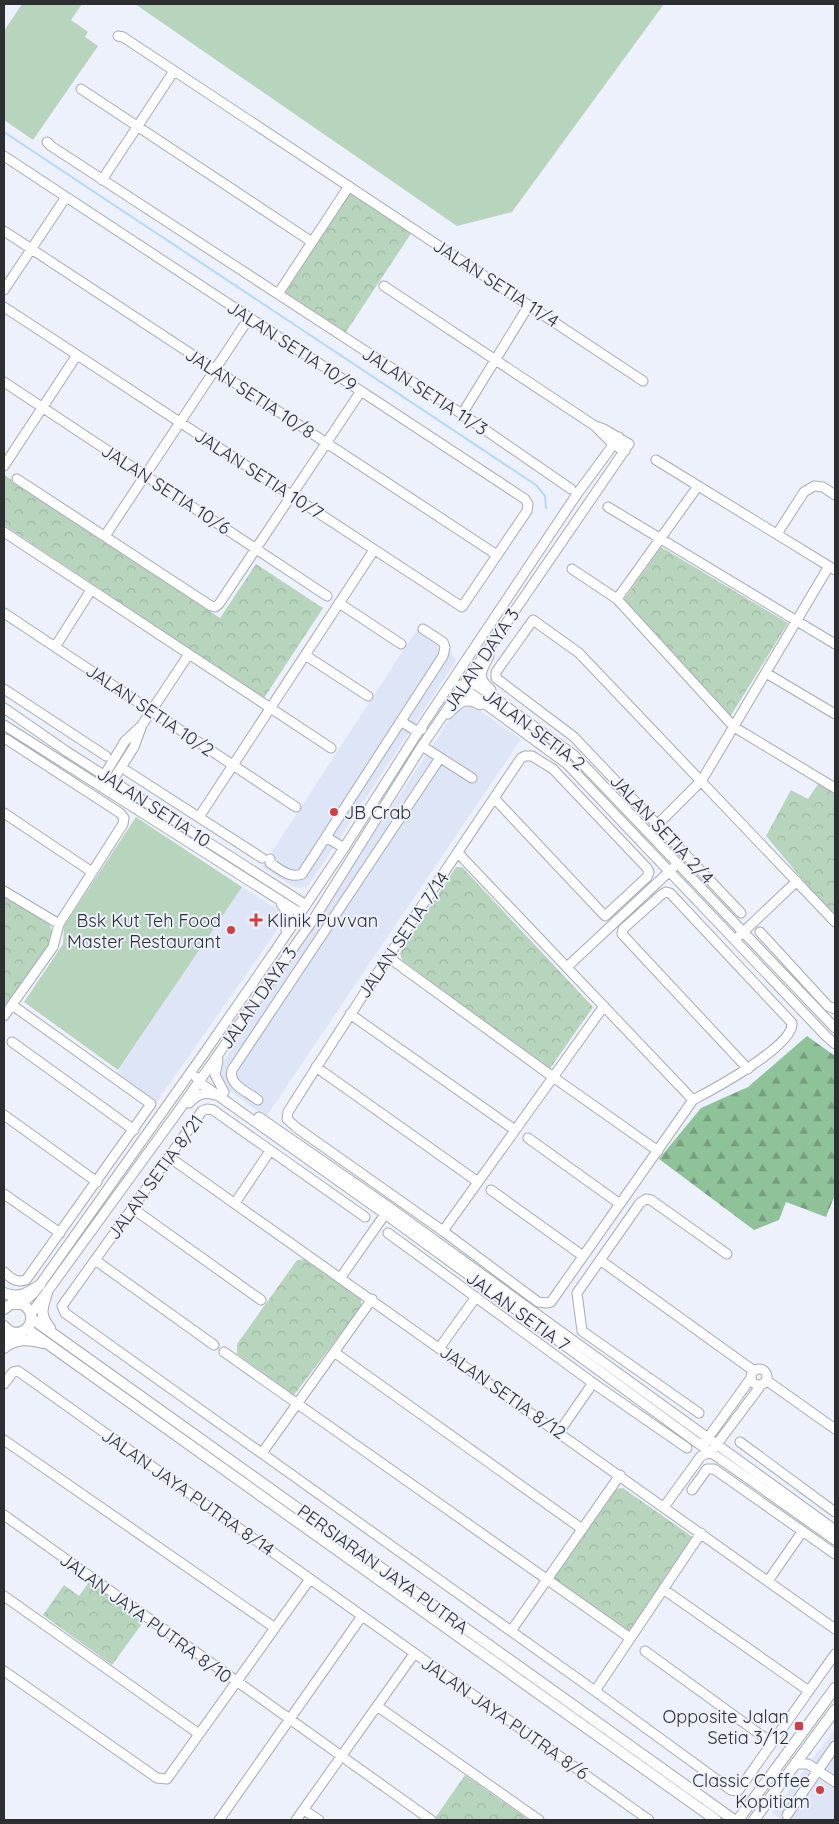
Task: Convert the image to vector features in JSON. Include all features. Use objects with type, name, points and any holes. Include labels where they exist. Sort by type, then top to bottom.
[{"type":"main road","points":[[4,1293],[12,1296],[21,1296],[44,1289],[42,1316],[55,1335]]},
{"type":"main road","points":[[6,1304],[22,1304]]},
{"type":"main road","name":"PERSIARAN JAYA PUTRA","points":[[22,1304],[28,1308],[31,1316],[55,1335],[712,1815]]},
{"type":"main road","points":[[7,1329],[21,1332],[27,1329],[31,1316]]},
{"type":"main road","name":"PERSIARAN JAYA PUTRA","points":[[27,1329],[712,1815],[736,1820]]},
{"type":"main road","points":[[4,1348],[15,1341],[26,1340],[51,1346]]},
{"type":"main road","points":[[736,1820],[835,1688]]},
{"type":"main road","points":[[754,1820],[761,1815],[835,1710]]},
{"type":"main road","points":[[712,1815],[736,1811],[750,1803]]},
{"type":"street","name":"JALAN SETIA 11/4","points":[[118,36],[174,71],[643,381]]},
{"type":"street","points":[[102,180],[174,71]]},
{"type":"street","points":[[80,89],[312,242]]},
{"type":"street","name":"JALAN SETIA 11/3","points":[[47,142],[102,180],[462,414],[571,489]]},
{"type":"street","name":"JALAN SETIA 10/9","points":[[4,156],[525,499],[528,504],[527,511],[497,555]]},
{"type":"street","points":[[278,294],[348,186]]},
{"type":"street","points":[[4,290],[66,197]]},
{"type":"street","name":"JALAN SETIA 10/8","points":[[4,231],[497,555]]},
{"type":"street","points":[[384,286],[616,441]]},
{"type":"street","points":[[462,414],[530,305]]},
{"type":"street","name":"JALAN SETIA 10/7","points":[[4,307],[462,607],[497,555]]},
{"type":"street","points":[[104,536],[249,318]]},
{"type":"street","points":[[5,463],[77,355]]},
{"type":"street","name":"JALAN SETIA 10/6","points":[[4,382],[327,596]]},
{"type":"street","points":[[17,479],[215,607],[219,604],[362,391]]},
{"type":"street","name":"JALAN DAYA 3","points":[[22,1304],[44,1289],[178,1113],[199,1079],[223,1049],[315,917],[422,746],[440,723],[464,684],[627,447],[616,441],[577,494],[418,732],[304,910],[174,1096],[44,1289],[31,1316]]},
{"type":"street","points":[[649,834],[702,780],[796,621],[832,568],[656,460]]},
{"type":"street","points":[[618,598],[698,486]]},
{"type":"street","points":[[777,534],[804,492],[814,486],[822,487],[835,495]]},
{"type":"street","points":[[608,507],[835,644]]},
{"type":"street","points":[[4,532],[331,748]]},
{"type":"street","points":[[198,817],[374,550]]},
{"type":"street","points":[[572,569],[618,598],[734,727],[835,788]]},
{"type":"street","points":[[54,647],[92,590]]},
{"type":"street","points":[[339,604],[401,644]]},
{"type":"street","points":[[402,722],[418,732],[424,728],[448,692],[454,686],[464,684],[466,668],[494,624],[499,612]]},
{"type":"street","name":"JALAN SETIA 10/2","points":[[4,613],[296,807]]},
{"type":"street","points":[[509,619],[481,672],[481,678],[484,684],[527,720]]},
{"type":"street","name":"JALAN SETIA 2/4","points":[[702,780],[579,653],[533,620],[496,672],[496,678],[574,737],[741,913]]},
{"type":"street","points":[[127,771],[266,858],[270,863],[291,876],[302,874],[443,656],[445,647],[443,642],[423,629]]},
{"type":"street","points":[[155,822],[154,818],[147,811],[112,787],[108,778],[125,741],[142,725],[189,654]]},
{"type":"street","points":[[305,655],[368,696]]},
{"type":"street","points":[[766,673],[835,714]]},
{"type":"street","name":"JALAN SETIA 2","points":[[464,684],[475,684],[574,755],[835,1028]]},
{"type":"street","name":"JALAN SETIA 2","points":[[464,684],[469,692],[567,764],[835,1044]]},
{"type":"street","points":[[4,689],[106,756]]},
{"type":"street","points":[[440,723],[454,708],[464,701],[472,700],[521,729]]},
{"type":"street","name":"JALAN SETIA 10","points":[[4,708],[108,778],[279,887],[304,910]]},
{"type":"street","points":[[4,718],[15,721],[48,742],[66,750]]},
{"type":"street","name":"JALAN SETIA 10","points":[[4,725],[273,896],[304,910]]},
{"type":"street","points":[[4,739],[120,813],[124,818],[123,824],[59,924],[53,947],[4,1016]]},
{"type":"street","points":[[422,746],[472,778]]},
{"type":"street","points":[[54,757],[60,756],[98,777],[108,778]]},
{"type":"street","name":"JALAN SETIA 7/14","points":[[443,1231],[287,1119],[288,1112],[350,1014],[458,853],[494,798],[521,758],[532,756],[553,769],[647,868],[649,872],[647,877],[605,916],[494,798]]},
{"type":"street","points":[[258,1100],[236,1084],[231,1074],[234,1067],[440,758]]},
{"type":"street","points":[[702,780],[835,922]]},
{"type":"street","points":[[4,813],[92,872]]},
{"type":"street","points":[[326,836],[344,848]]},
{"type":"street","points":[[458,853],[693,1100]]},
{"type":"street","points":[[566,967],[678,864]]},
{"type":"street","points":[[284,959],[305,921],[304,910],[312,910],[334,879],[343,870]]},
{"type":"street","points":[[279,887],[292,894],[309,893],[323,878]]},
{"type":"street","points":[[735,940],[797,881]]},
{"type":"street","points":[[4,891],[59,924]]},
{"type":"street","points":[[604,1006],[443,1231],[538,1302],[551,1302],[693,1100],[748,1069],[791,1032],[792,1023],[670,892],[666,892],[623,929],[622,934],[748,1069]]},
{"type":"street","points":[[273,896],[287,910],[290,919],[277,948]]},
{"type":"street","points":[[760,932],[832,1007]]},
{"type":"street","points":[[388,957],[658,1151]]},
{"type":"street","points":[[257,1001],[272,1011]]},
{"type":"street","points":[[4,1272],[14,1280],[20,1282],[26,1280],[151,1104],[12,1005]]},
{"type":"street","points":[[350,1014],[515,1130]]},
{"type":"street","points":[[12,1042],[134,1130]]},
{"type":"street","points":[[178,1113],[201,1094],[222,1095],[215,1075],[223,1049]]},
{"type":"street","points":[[174,1096],[199,1079],[196,1071],[204,1059],[205,1052]]},
{"type":"street","points":[[316,1067],[478,1182]]},
{"type":"street","name":"JALAN SETIA 7","points":[[199,1079],[717,1444],[835,1530]]},
{"type":"street","name":"JALAN SETIA 8/21","points":[[262,1453],[65,1313],[62,1306],[202,1111],[207,1109],[213,1110],[365,1218]]},
{"type":"street","points":[[4,1115],[97,1182]]},
{"type":"street","points":[[528,1138],[620,1204]]},
{"type":"street","points":[[234,1203],[270,1151]]},
{"type":"street","name":"JALAN SETIA 8/12","points":[[169,1157],[440,1347],[835,1629]]},
{"type":"street","points":[[491,1190],[583,1256]]},
{"type":"street","points":[[4,1194],[60,1233]]},
{"type":"street","points":[[699,1413],[582,1331],[577,1291],[640,1203],[646,1199],[651,1200],[727,1254]]},
{"type":"street","points":[[132,1208],[261,1300]]},
{"type":"street","points":[[341,1277],[387,1210]]},
{"type":"street","name":"JALAN SETIA 7","points":[[387,1210],[702,1446],[835,1540]]},
{"type":"street","points":[[388,1233],[593,1383],[687,1448]]},
{"type":"street","points":[[95,1260],[214,1345]]},
{"type":"street","points":[[600,1260],[752,1375],[756,1384],[764,1382],[835,1429]]},
{"type":"street","points":[[440,1347],[476,1297]]},
{"type":"street","points":[[372,1299],[262,1453],[731,1790],[738,1791],[835,1654]]},
{"type":"street","points":[[4,1344],[7,1329]]},
{"type":"street","points":[[224,1352],[630,1638]]},
{"type":"street","points":[[334,1352],[582,1529]]},
{"type":"street","points":[[664,1507],[701,1456],[702,1446],[752,1375],[758,1369],[763,1370],[766,1373],[764,1382],[711,1452],[701,1456]]},
{"type":"street","name":"JALAN JAYA PUTRA 8/14","points":[[4,1384],[13,1372],[18,1372],[362,1616]]},
{"type":"street","points":[[559,1432],[593,1383]]},
{"type":"street","points":[[719,1422],[729,1428]]},
{"type":"street","points":[[4,1440],[275,1628]]},
{"type":"street","points":[[740,1442],[835,1512]]},
{"type":"street","points":[[692,1490],[707,1469],[714,1469],[835,1554]]},
{"type":"street","points":[[510,1631],[620,1475]]},
{"type":"street","name":"JALAN JAYA PUTRA 8/10","points":[[4,1515],[431,1820]]},
{"type":"street","points":[[768,1581],[802,1532]]},
{"type":"street","points":[[595,1691],[701,1533]]},
{"type":"street","points":[[4,1671],[157,1778],[167,1779],[310,1578]]},
{"type":"street","points":[[663,1589],[809,1691]]},
{"type":"street","points":[[4,1596],[199,1734]]},
{"type":"street","points":[[219,1820],[362,1616]]},
{"type":"street","name":"JALAN JAYA PUTRA 8/6","points":[[362,1616],[649,1820]]},
{"type":"street","points":[[646,1651],[772,1742]]},
{"type":"street","points":[[296,1820],[414,1654]]},
{"type":"street","points":[[377,1706],[539,1820]]},
{"type":"street","points":[[787,1814],[835,1746]]},
{"type":"street","points":[[806,1750],[818,1770]]},
{"type":"street","points":[[796,1764],[808,1764],[835,1782]]},
{"type":"street","points":[[304,1810],[319,1820]]},
{"type":"shaded area","points":[[421,623],[444,638],[456,661],[308,886],[294,887],[262,867]]},
{"type":"shaded area","points":[[473,706],[521,739],[266,1117],[223,1086],[219,1074],[220,1067],[455,711]]},
{"type":"shaded area","points":[[242,887],[279,910],[282,923],[156,1103],[116,1074]]},
{"type":"shaded area","points":[[835,1729],[835,1820],[782,1820],[772,1813]]},
{"type":"green space","points":[[22,4],[82,4],[71,20],[88,32],[85,37],[98,46],[33,140],[4,120],[4,31]]},
{"type":"green space","points":[[135,4],[664,4],[512,212],[457,226]]},
{"type":"green space","points":[[350,191],[412,232],[346,332],[284,292]]},
{"type":"green space","points":[[4,475],[220,618],[256,564],[323,608],[264,698],[4,525]]},
{"type":"green space","points":[[661,547],[788,623],[730,717],[623,601]]},
{"type":"green space","points":[[818,784],[835,794],[835,918],[766,836],[791,790],[808,799]]},
{"type":"green space","points":[[136,817],[242,887],[118,1070],[24,1002],[63,944],[64,926]]},
{"type":"green space","points":[[456,867],[462,867],[593,1007],[549,1070],[402,960],[400,953]]},
{"type":"green space","points":[[4,895],[50,925],[53,935],[52,941],[4,1009]]},
{"type":"green space","points":[[807,1036],[835,1056],[835,1195],[826,1217],[786,1202],[779,1220],[754,1230],[659,1159],[701,1108],[748,1087]]},
{"type":"green space","points":[[307,1259],[361,1297],[361,1307],[294,1395],[237,1354],[237,1344],[297,1260]]},
{"type":"green space","points":[[623,1488],[694,1538],[631,1633],[553,1579],[615,1489]]},
{"type":"green space","points":[[89,1582],[144,1621],[112,1665],[43,1615],[64,1585],[79,1596]]},
{"type":"green space","points":[[465,1775],[529,1820],[437,1820],[435,1818]]},
{"type":"waterway","points":[[4,132],[536,485],[545,496],[546,508]]},
{"type":"place","name":"JB Crab","points":[[334,812]]},
{"type":"place","name":"Klinik Puvvan","points":[[256,920]]},
{"type":"place","name":"Bsk Kut Teh Food Master Restaurant","points":[[231,930]]},
{"type":"place","name":"Opposite Jalan Setia 3/12","points":[[799,1726]]},
{"type":"place","name":"Classic Coffee Kopitiam","points":[[820,1790]]}]
